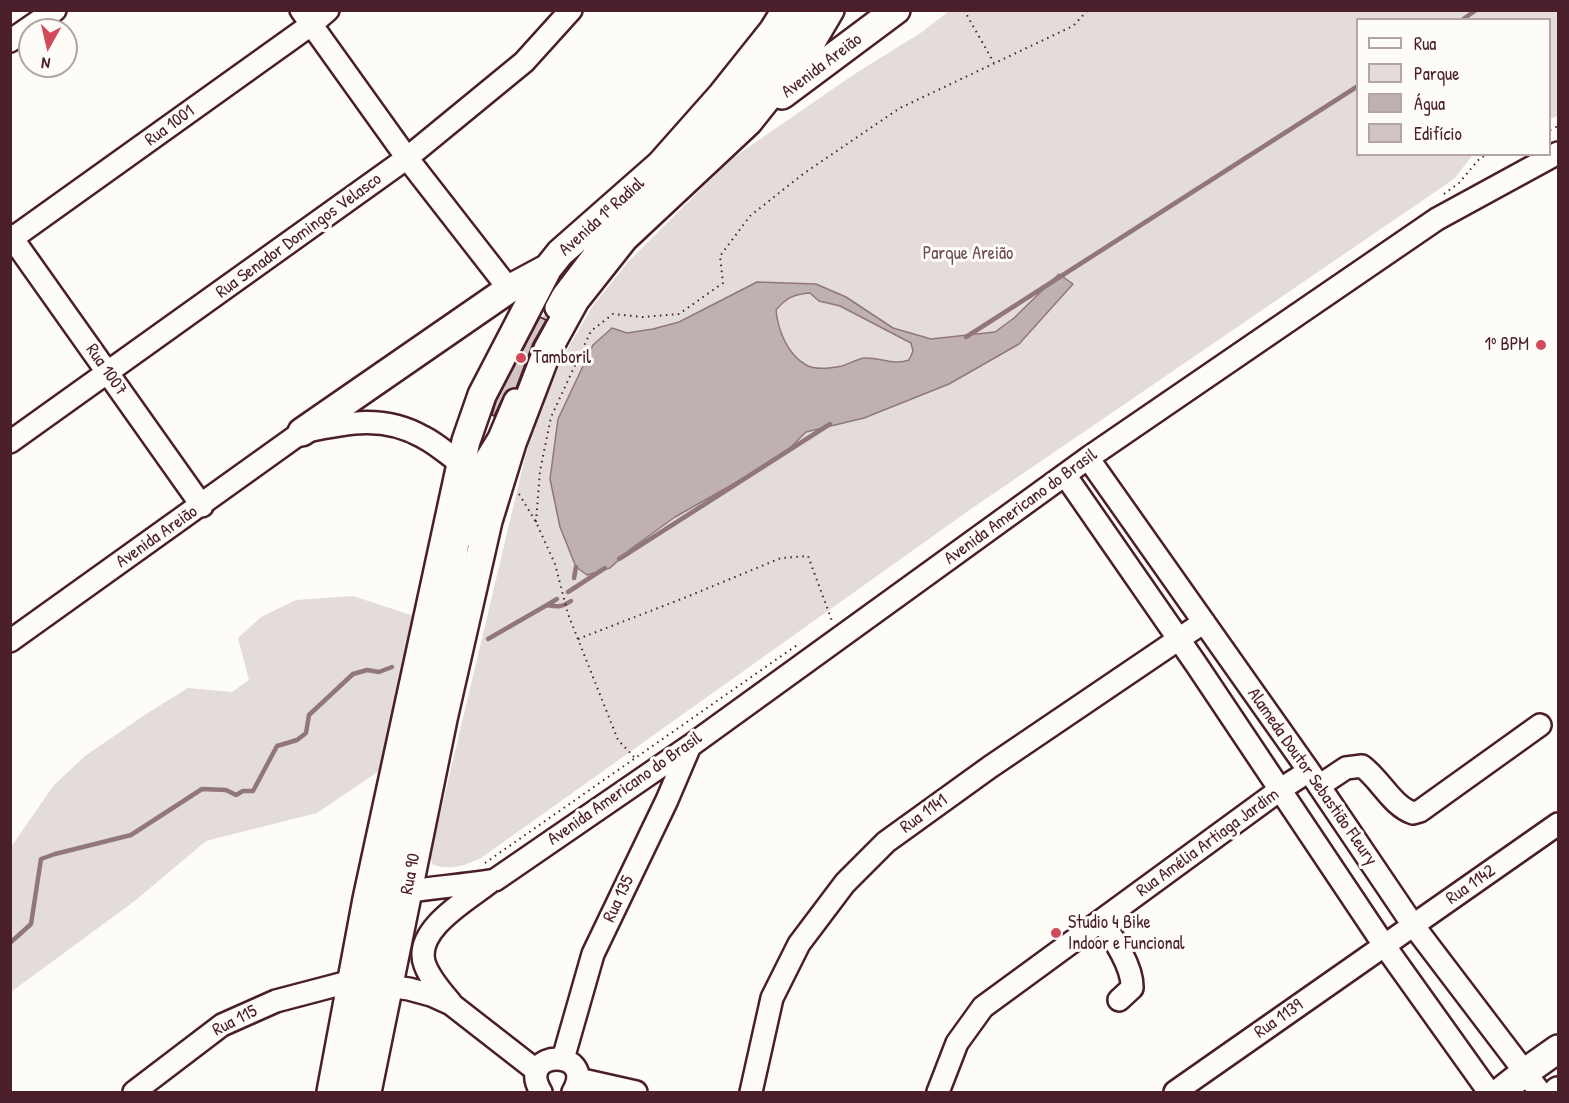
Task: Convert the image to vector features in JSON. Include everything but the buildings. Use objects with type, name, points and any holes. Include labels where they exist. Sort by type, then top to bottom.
[{"type":"main road","name":"Avenida 1ª Radial","points":[[418,664],[471,426],[482,395],[548,268],[560,253],[660,165],[722,95],[773,31],[786,10]]},
{"type":"main road","name":"Avenida 1ª Radial","points":[[458,656],[488,521],[512,443],[553,339],[575,300],[624,238],[748,122],[810,44],[830,10]]},
{"type":"main road","name":"Avenida Areião","points":[[748,122],[896,10]]},
{"type":"main road","points":[[302,432],[509,289],[548,268]]},
{"type":"main road","name":"Rua 90","points":[[367,1092],[370,983],[388,895],[458,656]]},
{"type":"main road","name":"Rua 90","points":[[331,1092],[370,983],[388,895],[418,664]]},
{"type":"main road","points":[[1500,1092],[1532,1083],[1558,1049]]},
{"type":"street","points":[[10,42],[55,10]]},
{"type":"street","name":"Rua 1001","points":[[11,238],[307,17],[328,10]]},
{"type":"street","name":"Rua Senador Domingos Velasco","points":[[10,442],[407,158],[524,62],[571,10]]},
{"type":"street","points":[[388,895],[454,571],[469,463],[482,413],[532,310],[570,261],[594,237],[624,217],[698,149],[749,90],[808,10]]},
{"type":"street","points":[[307,17],[407,158],[509,289]]},
{"type":"street","name":"Avenida Americano do Brasil","points":[[451,1004],[424,964],[423,950],[427,937],[435,926],[495,879],[690,746],[1088,458],[1437,219],[1558,153]]},
{"type":"street","name":"Rua 1007","points":[[11,238],[202,506]]},
{"type":"street","points":[[302,432],[368,422],[395,424],[424,437],[461,464]]},
{"type":"street","name":"Avenida Areião","points":[[10,641],[202,506],[302,432]]},
{"type":"street","name":"Alameda Doutor Sebastião Fleury","points":[[1088,458],[1314,779],[1413,925],[1532,1083]]},
{"type":"street","name":"Alameda Doutor Sebastião Fleury","points":[[1065,475],[1281,789],[1384,945],[1489,1092]]},
{"type":"street","name":"Rua 1141","points":[[751,1092],[772,998],[799,945],[845,883],[886,842],[990,767],[1204,622]]},
{"type":"street","name":"Rua Amélia Artiaga Jardim","points":[[938,1092],[957,1043],[983,1006],[1281,789],[1346,768],[1362,766],[1405,810],[1413,813],[1420,811],[1540,725]]},
{"type":"street","name":"Rua 135","points":[[563,1059],[593,954],[667,800],[690,746]]},
{"type":"street","name":"Rua 1142","points":[[1384,945],[1558,824]]},
{"type":"street","name":"Avenida Americano do Brasil","points":[[388,895],[495,879]]},
{"type":"street","points":[[1101,922],[1133,976],[1132,988],[1119,1000]]},
{"type":"street","name":"Rua 1139","points":[[1175,1092],[1384,945]]},
{"type":"street","points":[[346,1092],[370,983],[431,995],[451,1004],[537,1071]]},
{"type":"street","name":"Rua 115","points":[[134,1092],[222,1024],[276,1002],[370,983]]},
{"type":"street","points":[[541,1092],[537,1086],[537,1071],[548,1059],[563,1059],[569,1062],[577,1071],[575,1086],[636,1092]]},
{"type":"path","points":[[964,10],[994,63]]},
{"type":"path","points":[[536,522],[540,471],[551,417],[591,331],[613,314],[643,317],[679,314],[723,283],[720,256],[750,216],[803,174],[900,108],[1073,26],[1088,10]]},
{"type":"path","points":[[519,494],[536,522],[555,564],[568,614],[618,740],[635,758]]},
{"type":"path","points":[[578,639],[781,558],[808,556],[832,621]]},
{"type":"green space","name":"Parque Areião","points":[[949,11],[1558,11],[1558,116],[1551,119],[1551,18],[1356,18],[1356,156],[1472,156],[1454,179],[971,509],[481,858],[458,866],[433,865],[430,857],[526,453],[546,395],[567,350],[594,304],[628,262],[730,160],[853,75],[922,32]]},
{"type":"green space","points":[[353,596],[414,616],[379,771],[317,813],[206,841],[136,900],[11,992],[11,847],[54,785],[85,756],[188,688],[232,692],[249,680],[238,638],[261,617],[296,600]]},
{"type":"water","points":[[1059,274],[1073,284],[1019,344],[949,384],[864,418],[806,432],[791,447],[760,469],[675,517],[632,548],[610,568],[587,575],[576,567],[560,527],[550,479],[558,419],[593,345],[612,328],[627,333],[679,322],[757,282],[816,284],[846,297],[893,328],[931,339],[995,332],[1014,318]],"holes":[[[810,293],[819,301],[840,306],[911,343],[913,351],[909,360],[892,362],[864,358],[842,366],[819,368],[806,365],[794,355],[785,341],[776,310],[783,302],[799,294]]]},
{"type":"waterway","points":[[1465,18],[1476,10]]},
{"type":"waterway","points":[[966,337],[1356,87]]},
{"type":"waterway","points":[[619,559],[830,424]]},
{"type":"waterway","points":[[574,578],[576,567]]},
{"type":"waterway","points":[[568,592],[605,568]]},
{"type":"waterway","points":[[547,605],[557,599]]},
{"type":"waterway","points":[[488,639],[547,605],[560,606],[571,601]]},
{"type":"waterway","points":[[10,943],[31,924],[41,859],[131,835],[202,789],[226,790],[236,795],[243,791],[253,791],[277,746],[297,740],[306,733],[309,715],[353,674],[367,670],[379,672],[392,667]]},
{"type":"place","name":"1º BPM","points":[[1541,345]]},
{"type":"place","name":"Tamboril","points":[[521,358]]},
{"type":"place","name":"Studio 4 Bike Indoor e Funcional","points":[[1056,933]]}]
